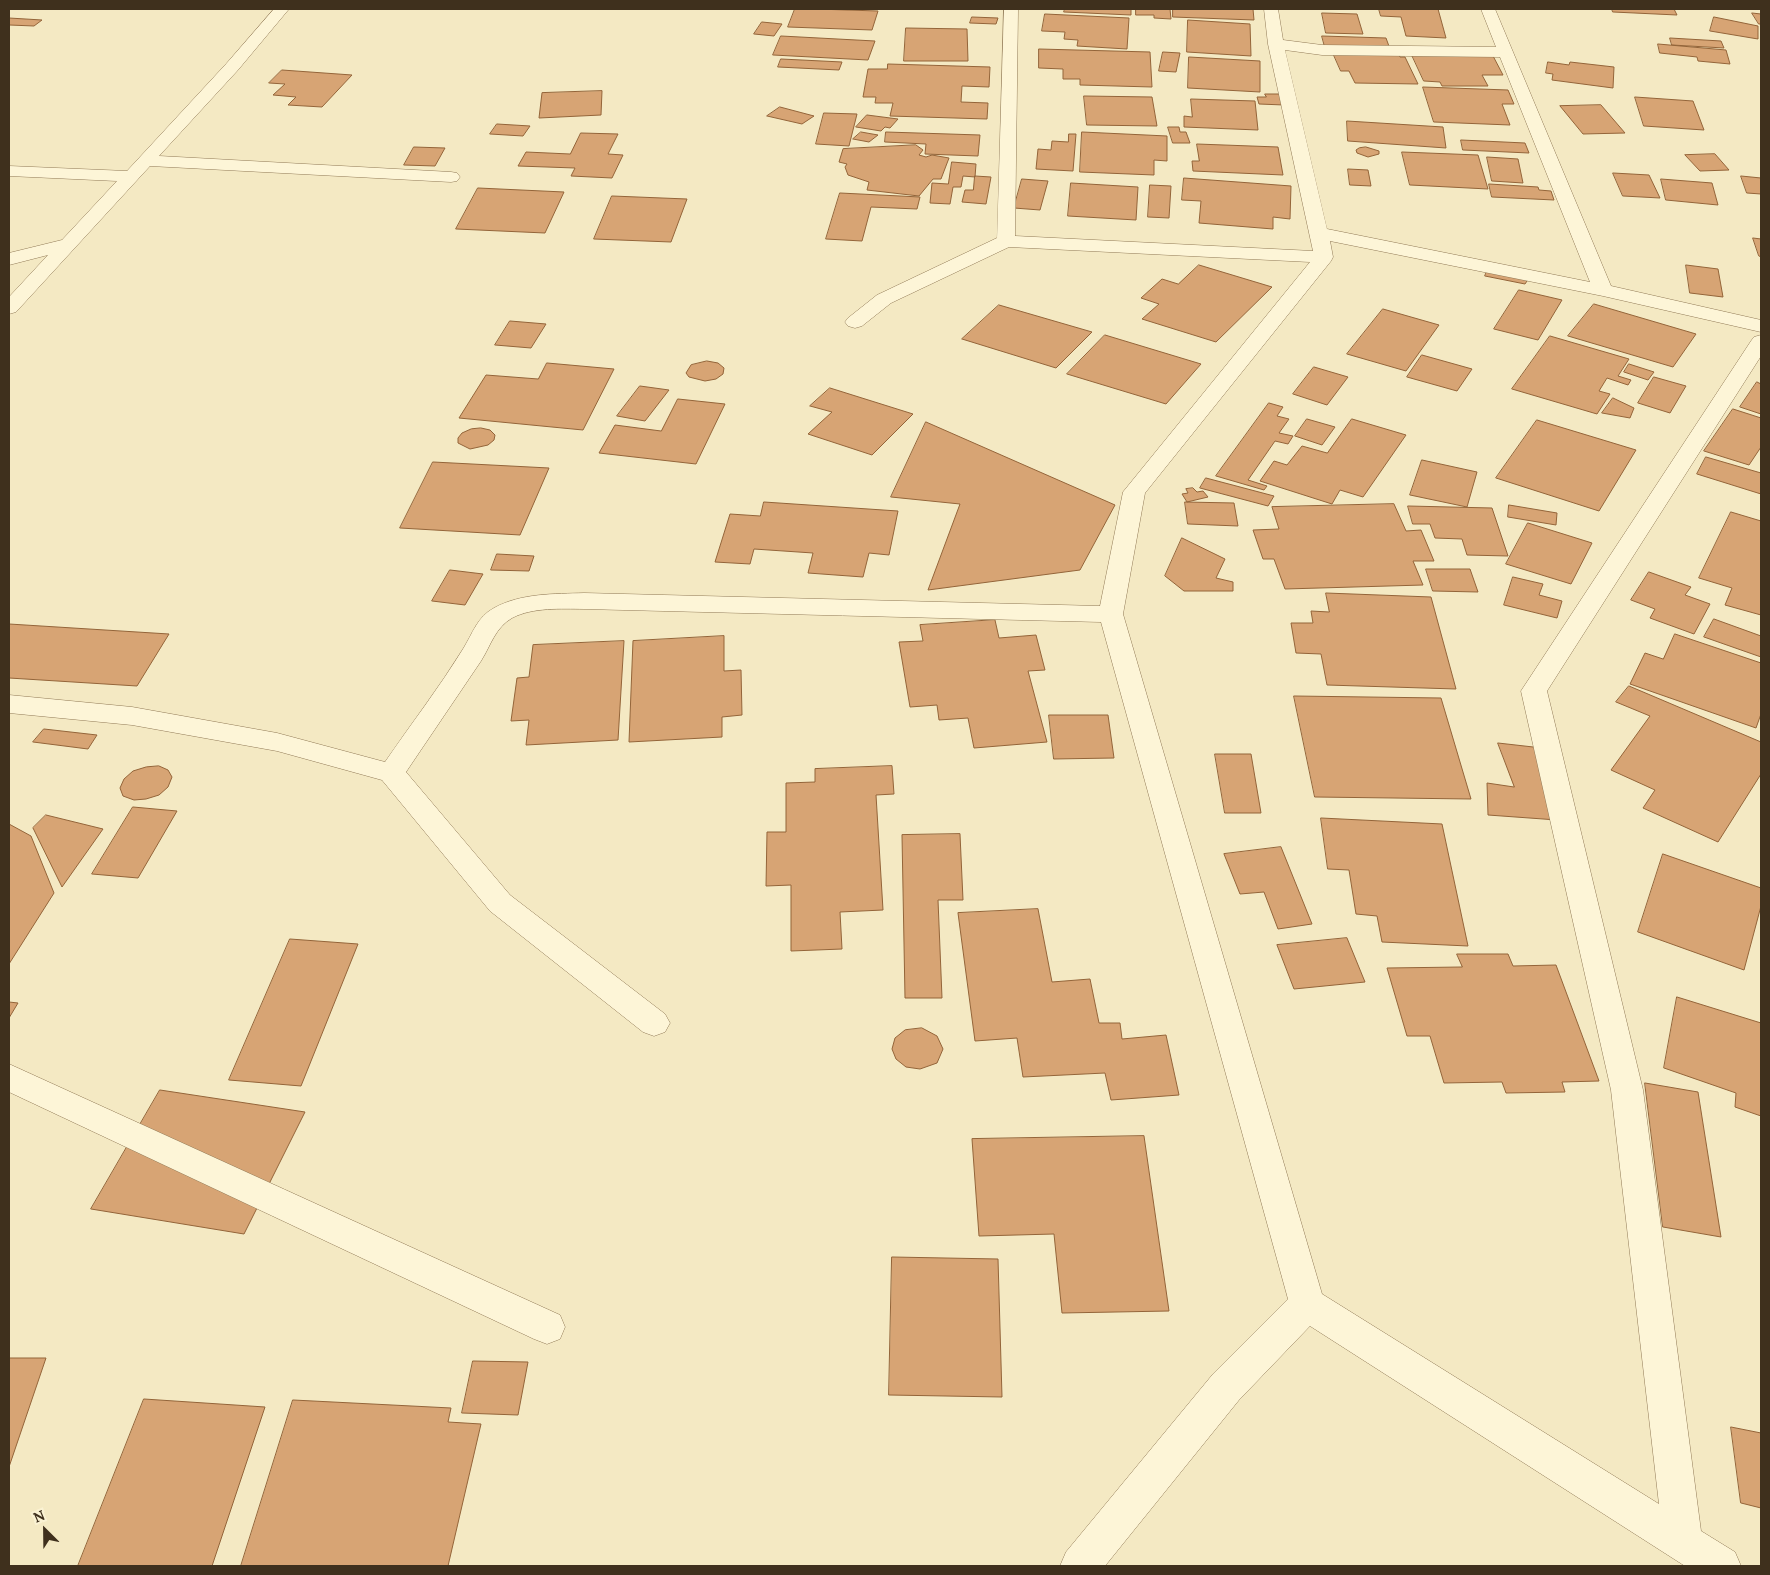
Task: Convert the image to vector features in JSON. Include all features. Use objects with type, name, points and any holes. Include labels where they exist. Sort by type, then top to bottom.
[{"type":"street","points":[[9,308],[232,67],[282,9]]},
{"type":"street","points":[[1006,241],[1011,9]]},
{"type":"street","points":[[1271,9],[1276,44],[1322,245]]},
{"type":"street","points":[[1488,9],[1604,290]]},
{"type":"street","points":[[1276,44],[1322,50],[1506,52]]},
{"type":"street","points":[[145,161],[452,177]]},
{"type":"street","points":[[9,171],[131,176]]},
{"type":"street","points":[[855,322],[884,299],[1006,241],[1322,245],[1604,290],[1761,326]]},
{"type":"street","points":[[9,259],[68,244]]},
{"type":"street","points":[[1322,245],[1134,492],[1111,614],[1307,1304],[1721,1566]]},
{"type":"street","points":[[1683,1541],[1627,1090],[1534,692],[1761,341]]},
{"type":"street","points":[[391,773],[476,649],[487,626],[509,610],[542,602],[1111,614]]},
{"type":"street","points":[[9,704],[132,716],[258,738],[391,773],[500,903],[654,1023]]},
{"type":"street","points":[[9,1077],[547,1327]]},
{"type":"street","points":[[1080,1566],[1226,1387],[1307,1304]]},
{"type":"building","points":[[795,9],[878,11],[872,30],[788,27]]},
{"type":"building","points":[[1065,9],[1131,9],[1131,15],[1064,12]]},
{"type":"building","points":[[1136,9],[1170,9],[1171,19],[1154,18],[1154,15],[1136,15]]},
{"type":"building","points":[[1173,9],[1253,9],[1254,20],[1173,17]]},
{"type":"building","points":[[1379,9],[1438,9],[1446,38],[1406,36],[1401,17],[1381,16]]},
{"type":"building","points":[[1612,9],[1674,9],[1677,15],[1613,12]]},
{"type":"building","points":[[1322,13],[1357,14],[1363,34],[1326,33]]},
{"type":"building","points":[[1752,13],[1761,14],[1761,24],[1759,24]]},
{"type":"building","points":[[1045,14],[1129,18],[1127,49],[1077,46],[1078,40],[1064,39],[1065,32],[1042,31]]},
{"type":"building","points":[[972,17],[998,18],[996,24],[970,23]]},
{"type":"building","points":[[1714,17],[1758,26],[1758,39],[1710,31]]},
{"type":"building","points":[[9,18],[42,20],[34,26],[9,25]]},
{"type":"building","points":[[1188,20],[1250,24],[1251,56],[1187,52]]},
{"type":"building","points":[[762,22],[782,24],[774,36],[754,34]]},
{"type":"building","points":[[906,28],[967,29],[968,61],[904,61]]},
{"type":"building","points":[[781,36],[875,41],[868,60],[773,55]]},
{"type":"building","points":[[1322,36],[1386,38],[1390,49],[1325,47]]},
{"type":"building","points":[[1670,38],[1721,41],[1724,48],[1672,45]]},
{"type":"building","points":[[1658,44],[1726,50],[1730,64],[1698,61],[1697,57],[1660,53]]},
{"type":"building","points":[[1039,49],[1150,52],[1152,87],[1080,85],[1080,79],[1063,79],[1063,69],[1039,68]]},
{"type":"building","points":[[1163,52],[1180,53],[1176,72],[1159,71]]},
{"type":"building","points":[[1333,53],[1398,53],[1400,57],[1405,57],[1418,84],[1355,83],[1349,71],[1341,71]]},
{"type":"building","points":[[1411,53],[1492,54],[1503,75],[1482,75],[1488,86],[1442,86],[1440,82],[1424,81]]},
{"type":"building","points":[[1189,57],[1260,61],[1260,92],[1188,88]]},
{"type":"building","points":[[781,59],[842,62],[839,70],[778,67]]},
{"type":"building","points":[[1548,62],[1569,65],[1570,62],[1614,67],[1613,88],[1552,80],[1553,74],[1546,73]]},
{"type":"building","points":[[888,64],[990,67],[989,87],[962,86],[961,102],[988,103],[987,119],[890,116],[893,103],[875,103],[876,97],[863,97],[868,69],[887,69]]},
{"type":"building","points":[[282,70],[352,75],[322,107],[288,105],[296,97],[273,95],[285,84],[269,83]]},
{"type":"building","points":[[1423,87],[1508,90],[1514,104],[1502,104],[1510,125],[1434,122]]},
{"type":"building","points":[[602,91],[601,115],[539,118],[542,93]]},
{"type":"building","points":[[1265,94],[1281,94],[1284,105],[1259,104],[1257,97],[1266,97]]},
{"type":"building","points":[[1084,96],[1152,97],[1157,126],[1087,125]]},
{"type":"building","points":[[1635,97],[1693,101],[1704,130],[1644,126]]},
{"type":"building","points":[[1191,99],[1255,101],[1258,130],[1184,127],[1184,116],[1192,117]]},
{"type":"building","points":[[1601,105],[1625,133],[1583,134],[1560,106]]},
{"type":"building","points":[[780,107],[814,116],[802,124],[767,116]]},
{"type":"building","points":[[824,113],[857,114],[849,146],[816,144]]},
{"type":"building","points":[[867,115],[898,119],[890,128],[885,127],[881,131],[856,127]]},
{"type":"building","points":[[1347,121],[1443,127],[1446,148],[1348,141]]},
{"type":"building","points":[[497,124],[530,126],[523,136],[490,134]]},
{"type":"building","points":[[1168,127],[1179,127],[1180,132],[1186,132],[1190,143],[1173,143]]},
{"type":"building","points":[[861,132],[878,135],[869,142],[853,139]]},
{"type":"building","points":[[886,132],[980,135],[978,156],[925,154],[926,144],[885,142]]},
{"type":"building","points":[[1082,132],[1167,136],[1167,161],[1154,160],[1154,175],[1080,172]]},
{"type":"building","points":[[581,133],[618,134],[608,154],[623,155],[612,178],[571,176],[575,168],[518,166],[526,152],[570,154]]},
{"type":"building","points":[[1069,134],[1076,134],[1073,171],[1036,169],[1038,149],[1051,150],[1052,141],[1068,142]]},
{"type":"building","points":[[1461,140],[1525,143],[1529,153],[1463,150]]},
{"type":"building","points":[[1197,144],[1278,147],[1283,175],[1193,171],[1192,161],[1199,161]]},
{"type":"building","points":[[916,145],[923,150],[919,155],[949,158],[941,179],[933,179],[919,196],[867,190],[869,182],[848,175],[845,167],[847,164],[839,162],[843,149]]},
{"type":"building","points":[[414,147],[445,148],[435,166],[404,165]]},
{"type":"building","points":[[1366,147],[1379,151],[1379,154],[1368,157],[1357,153],[1356,150],[1359,148]]},
{"type":"building","points":[[1402,152],[1478,155],[1488,189],[1410,185]]},
{"type":"building","points":[[1715,154],[1729,170],[1700,171],[1685,155]]},
{"type":"building","points":[[1487,157],[1518,159],[1523,183],[1492,181]]},
{"type":"building","points":[[952,162],[976,164],[975,177],[963,176],[961,187],[953,187],[950,204],[930,203],[932,183],[948,184]]},
{"type":"building","points":[[1348,169],[1368,170],[1371,186],[1350,185]]},
{"type":"building","points":[[1613,173],[1649,175],[1660,198],[1623,196]]},
{"type":"building","points":[[975,176],[991,177],[986,204],[962,202],[965,190],[973,190]]},
{"type":"building","points":[[1741,176],[1761,178],[1761,194],[1747,193]]},
{"type":"building","points":[[1184,178],[1291,186],[1290,219],[1273,217],[1273,229],[1199,223],[1201,201],[1182,200]]},
{"type":"building","points":[[1022,179],[1048,181],[1040,210],[1014,208]]},
{"type":"building","points":[[1661,179],[1712,183],[1718,205],[1666,200]]},
{"type":"building","points":[[1071,183],[1138,187],[1136,220],[1068,216]]},
{"type":"building","points":[[1489,184],[1538,187],[1539,190],[1551,191],[1554,200],[1492,197]]},
{"type":"building","points":[[1150,185],[1171,186],[1169,218],[1148,217]]},
{"type":"building","points":[[478,188],[564,192],[545,233],[456,229]]},
{"type":"building","points":[[840,193],[920,197],[917,209],[871,207],[862,241],[826,239]]},
{"type":"building","points":[[612,196],[687,199],[671,242],[594,239]]},
{"type":"building","points":[[1753,238],[1761,239],[1761,257],[1759,256]]},
{"type":"building","points":[[1199,265],[1272,287],[1216,342],[1142,319],[1159,304],[1141,298],[1162,279],[1178,284]]},
{"type":"building","points":[[1686,265],[1718,269],[1723,297],[1690,293]]},
{"type":"building","points":[[1488,269],[1529,278],[1525,284],[1485,276]]},
{"type":"building","points":[[1519,290],[1562,300],[1538,340],[1494,329]]},
{"type":"building","points":[[1594,304],[1696,334],[1673,367],[1568,336]]},
{"type":"building","points":[[999,305],[1092,332],[1056,368],[962,339]]},
{"type":"building","points":[[1383,309],[1439,325],[1406,371],[1347,354]]},
{"type":"building","points":[[510,321],[546,324],[531,348],[495,345]]},
{"type":"building","points":[[1105,335],[1201,364],[1166,404],[1067,374]]},
{"type":"building","points":[[1550,336],[1629,359],[1618,376],[1631,380],[1628,385],[1607,378],[1599,391],[1610,394],[1597,414],[1512,389]]},
{"type":"building","points":[[1422,355],[1472,369],[1457,391],[1407,377]]},
{"type":"building","points":[[707,361],[718,363],[724,368],[723,374],[716,379],[705,381],[689,377],[686,373],[691,365]]},
{"type":"building","points":[[547,363],[614,369],[583,430],[459,418],[486,375],[538,379]]},
{"type":"building","points":[[1629,364],[1654,372],[1648,380],[1624,372]]},
{"type":"building","points":[[1314,367],[1348,377],[1327,405],[1293,394]]},
{"type":"building","points":[[1654,377],[1686,386],[1670,413],[1638,403]]},
{"type":"building","points":[[1757,382],[1761,384],[1761,414],[1740,407]]},
{"type":"building","points":[[640,386],[669,390],[645,421],[617,416]]},
{"type":"building","points":[[830,388],[913,414],[872,455],[808,434],[832,412],[810,406]]},
{"type":"building","points":[[1613,398],[1634,408],[1630,418],[1602,413]]},
{"type":"building","points":[[678,399],[725,404],[696,464],[599,453],[615,425],[661,431]]},
{"type":"building","points":[[1269,403],[1283,407],[1277,416],[1289,419],[1279,433],[1293,436],[1288,444],[1275,441],[1248,480],[1267,486],[1264,490],[1216,476]]},
{"type":"building","points":[[1733,409],[1761,418],[1761,447],[1749,465],[1704,451]]},
{"type":"building","points":[[1307,419],[1335,427],[1322,445],[1295,436]]},
{"type":"building","points":[[1352,419],[1406,435],[1363,497],[1340,490],[1332,504],[1260,481],[1274,461],[1287,465],[1302,446],[1327,453]]},
{"type":"building","points":[[1537,420],[1636,450],[1599,511],[1496,478]]},
{"type":"building","points":[[926,422],[1115,505],[1080,570],[928,590],[960,504],[891,497]]},
{"type":"building","points":[[481,428],[490,430],[495,435],[494,440],[488,445],[470,449],[458,443],[458,438],[462,433],[471,429]]},
{"type":"building","points":[[1706,457],[1761,473],[1761,494],[1697,474]]},
{"type":"building","points":[[1422,460],[1477,472],[1467,507],[1410,495]]},
{"type":"building","points":[[433,462],[549,468],[520,535],[400,528]]},
{"type":"building","points":[[1206,478],[1274,496],[1268,506],[1200,488]]},
{"type":"building","points":[[1193,488],[1197,492],[1203,491],[1208,497],[1187,502],[1182,494],[1188,493],[1186,489]]},
{"type":"building","points":[[764,502],[898,511],[889,555],[869,553],[863,577],[808,573],[813,553],[754,549],[750,564],[715,562],[730,514],[760,516]]},
{"type":"building","points":[[1185,502],[1234,503],[1238,526],[1188,524]]},
{"type":"building","points":[[1394,504],[1406,531],[1421,530],[1434,561],[1413,561],[1423,585],[1285,589],[1274,559],[1263,559],[1253,530],[1279,529],[1272,507]]},
{"type":"building","points":[[1509,505],[1557,513],[1556,525],[1508,517]]},
{"type":"building","points":[[1408,506],[1492,508],[1508,556],[1467,555],[1462,539],[1435,538],[1430,524],[1413,524]]},
{"type":"building","points":[[1731,512],[1761,521],[1761,615],[1725,605],[1732,588],[1699,578]]},
{"type":"building","points":[[1528,523],[1592,543],[1571,584],[1506,564]]},
{"type":"building","points":[[1182,538],[1225,559],[1216,578],[1233,582],[1233,591],[1184,591],[1165,576]]},
{"type":"building","points":[[497,554],[534,556],[529,571],[491,570]]},
{"type":"building","points":[[1426,569],[1470,569],[1478,592],[1433,591]]},
{"type":"building","points":[[450,570],[483,574],[465,605],[432,601]]},
{"type":"building","points":[[1649,572],[1691,587],[1685,595],[1710,604],[1694,634],[1650,618],[1655,609],[1631,600]]},
{"type":"building","points":[[1513,577],[1543,584],[1539,595],[1562,601],[1557,618],[1504,605]]},
{"type":"building","points":[[1326,593],[1431,597],[1456,689],[1327,685],[1321,654],[1296,653],[1291,623],[1313,623],[1311,611],[1329,612]]},
{"type":"building","points":[[1714,619],[1761,636],[1761,657],[1704,637]]},
{"type":"building","points":[[995,620],[999,638],[1036,635],[1045,670],[1028,671],[1047,742],[974,748],[968,718],[939,720],[937,705],[910,707],[899,642],[923,641],[920,625]]},
{"type":"building","points":[[9,624],[169,634],[137,686],[9,678]]},
{"type":"building","points":[[1675,634],[1761,663],[1761,714],[1756,728],[1630,684],[1645,653],[1663,659]]},
{"type":"building","points":[[724,636],[724,671],[741,670],[742,715],[722,717],[722,737],[629,742],[633,641]]},
{"type":"building","points":[[624,641],[618,740],[526,745],[529,720],[511,721],[517,678],[529,677],[533,645]]},
{"type":"building","points":[[1629,686],[1761,742],[1761,774],[1718,842],[1643,808],[1655,790],[1611,770],[1650,716],[1616,702]]},
{"type":"building","points":[[1294,696],[1441,698],[1471,799],[1315,797]]},
{"type":"building","points":[[1049,715],[1108,715],[1114,758],[1054,759]]},
{"type":"building","points":[[44,729],[97,735],[88,749],[33,742]]},
{"type":"building","points":[[1498,743],[1542,748],[1557,820],[1488,815],[1487,783],[1514,787]]},
{"type":"building","points":[[1215,754],[1251,754],[1261,813],[1225,813]]},
{"type":"building","points":[[159,766],[168,770],[172,777],[168,787],[159,795],[134,800],[123,796],[120,788],[124,779],[133,771]]},
{"type":"building","points":[[892,766],[894,794],[876,795],[883,910],[840,912],[842,949],[791,951],[791,885],[766,886],[767,832],[786,832],[786,783],[815,782],[815,769]]},
{"type":"building","points":[[133,807],[177,811],[138,878],[92,874]]},
{"type":"building","points":[[46,815],[103,829],[62,887],[33,828]]},
{"type":"building","points":[[1321,818],[1442,824],[1468,946],[1382,942],[1377,916],[1356,914],[1349,870],[1328,869]]},
{"type":"building","points":[[9,824],[31,836],[54,893],[9,964]]},
{"type":"building","points":[[960,834],[963,900],[938,900],[942,998],[905,998],[902,835]]},
{"type":"building","points":[[1281,847],[1312,924],[1278,929],[1264,892],[1240,894],[1224,854]]},
{"type":"building","points":[[1663,854],[1761,888],[1761,906],[1744,970],[1638,932]]},
{"type":"building","points":[[1038,909],[1052,982],[1090,979],[1099,1023],[1120,1023],[1122,1039],[1166,1035],[1179,1095],[1111,1100],[1105,1073],[1023,1077],[1017,1038],[975,1041],[958,913]]},
{"type":"building","points":[[1347,938],[1365,982],[1294,989],[1277,945]]},
{"type":"building","points":[[290,939],[358,944],[301,1086],[229,1080]]},
{"type":"building","points":[[1457,954],[1508,954],[1513,966],[1556,965],[1599,1081],[1562,1082],[1565,1092],[1506,1093],[1502,1082],[1444,1083],[1430,1036],[1407,1036],[1387,968],[1462,967]]},
{"type":"building","points":[[1677,997],[1761,1023],[1761,1116],[1735,1107],[1736,1093],[1664,1068]]},
{"type":"building","points":[[9,1002],[18,1003],[9,1018]]},
{"type":"building","points":[[922,1028],[937,1036],[943,1049],[937,1063],[920,1069],[906,1067],[896,1059],[892,1049],[895,1038],[905,1030]]},
{"type":"building","points":[[1645,1083],[1698,1092],[1721,1237],[1663,1227]]},
{"type":"building","points":[[160,1090],[305,1112],[244,1234],[91,1209]]},
{"type":"building","points":[[1144,1136],[1169,1311],[1062,1313],[1054,1234],[979,1236],[972,1139]]},
{"type":"building","points":[[892,1257],[998,1259],[1002,1397],[889,1395]]},
{"type":"building","points":[[9,1358],[46,1358],[9,1467]]},
{"type":"building","points":[[473,1361],[528,1362],[518,1415],[462,1413]]},
{"type":"building","points":[[144,1399],[265,1407],[212,1566],[78,1566]]},
{"type":"building","points":[[293,1400],[451,1408],[448,1422],[481,1424],[448,1566],[241,1566]]},
{"type":"building","points":[[1731,1427],[1761,1433],[1761,1508],[1741,1503]]}]
